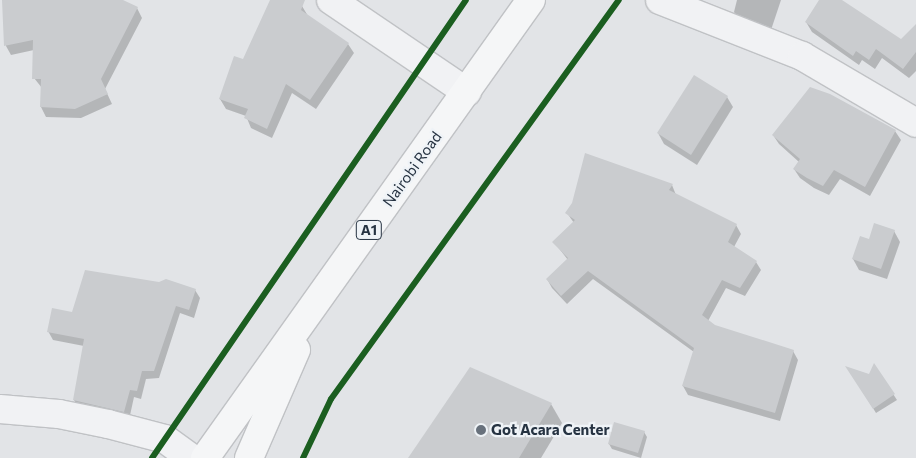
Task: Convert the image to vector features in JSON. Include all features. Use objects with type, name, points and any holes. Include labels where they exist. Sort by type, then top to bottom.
[{"type":"main road","name":"Nairobi Road","points":[[205,458],[531,0]]},
{"type":"main road","name":"Nairobi Road","points":[[225,458],[296,350],[550,0]]},
{"type":"main road","points":[[250,458],[296,350]]},
{"type":"street","points":[[331,0],[467,92]]},
{"type":"street","points":[[660,0],[802,56],[916,123]]},
{"type":"street","points":[[0,409],[59,414],[108,424],[165,439],[191,458]]},
{"type":"building","points":[[2,0],[123,0],[138,7],[101,79],[108,94],[75,109],[40,107],[41,79],[32,79],[33,40],[4,46]]},
{"type":"building","points":[[270,0],[305,0],[301,10],[349,43],[310,100],[286,84],[267,129],[244,118],[248,109],[219,99],[234,56],[243,59]]},
{"type":"building","points":[[819,0],[842,0],[901,39],[916,24],[916,52],[903,69],[876,49],[869,60],[856,51],[853,56],[805,22]]},
{"type":"building","points":[[694,75],[728,96],[691,155],[657,133]]},
{"type":"building","points":[[810,87],[830,94],[896,130],[865,187],[834,170],[823,186],[807,178],[793,169],[800,159],[772,135]]},
{"type":"building","points":[[585,153],[673,184],[669,190],[737,224],[728,242],[757,261],[740,288],[722,280],[702,315],[715,325],[794,350],[775,413],[682,386],[694,348],[588,271],[561,296],[546,279],[568,258],[552,242],[575,220],[565,213],[572,203]]},
{"type":"building","points":[[874,223],[895,230],[881,269],[852,259],[860,236],[869,239]]},
{"type":"building","points":[[85,270],[159,282],[166,279],[196,289],[189,310],[176,306],[154,371],[142,371],[137,391],[130,390],[124,412],[73,400],[84,339],[47,332],[52,308],[72,312]]},
{"type":"building","points":[[874,363],[895,394],[873,409],[845,366],[869,374]]},
{"type":"building","name":"Got Acara Center","points":[[470,367],[552,403],[519,458],[408,458]]},
{"type":"building","points":[[614,422],[645,431],[638,453],[608,444]]},
{"type":"cycle path","points":[[152,458],[466,0]]},
{"type":"cycle path","points":[[303,458],[331,399],[619,0]]},
{"type":"place","name":"Got Acara Center","points":[[481,430]]}]
